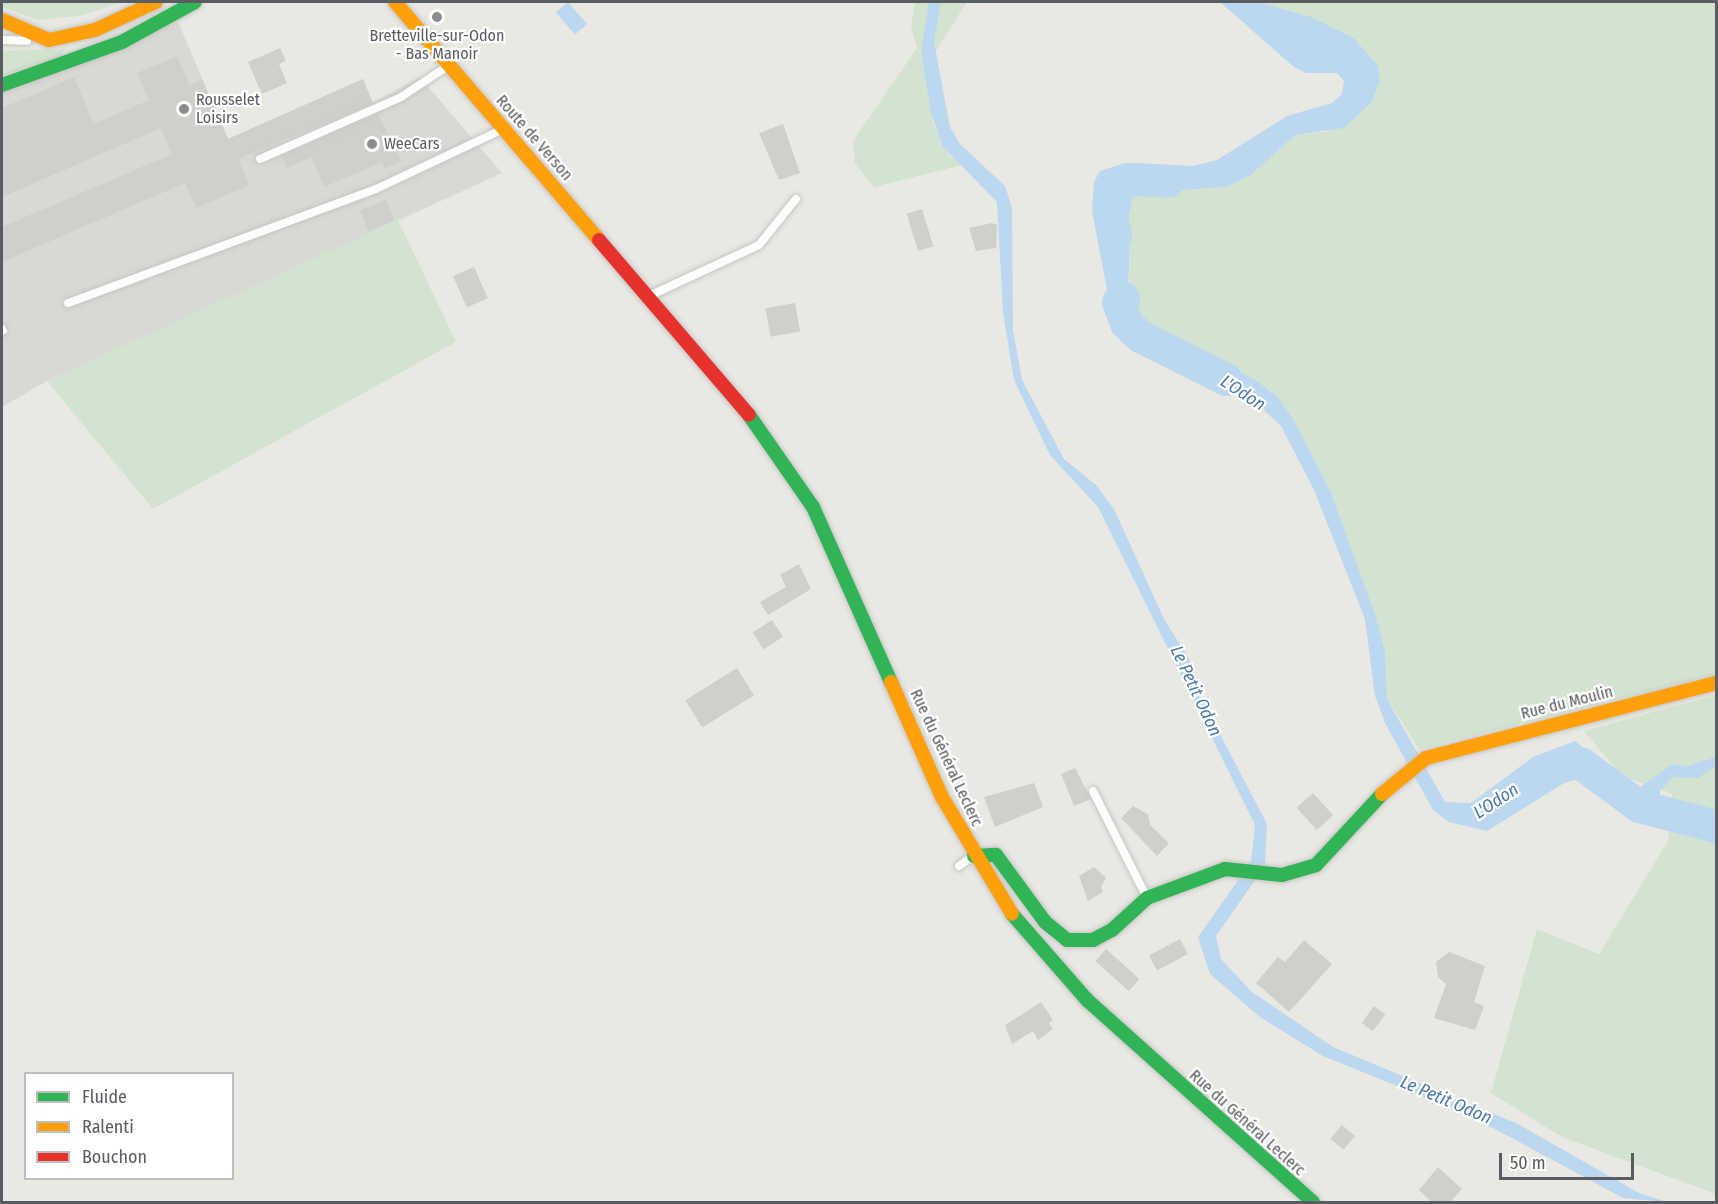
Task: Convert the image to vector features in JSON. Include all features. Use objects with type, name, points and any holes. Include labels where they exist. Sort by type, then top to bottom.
[{"type":"main road","points":[[2,20],[49,40],[95,30],[156,2]]},
{"type":"main road","points":[[2,85],[122,42],[195,2]]},
{"type":"main road","name":"Route de Verson","points":[[395,2],[648,296]]},
{"type":"main road","name":"Rue du Général Leclerc","points":[[648,296],[759,427],[832,543],[942,797],[974,856],[1010,912],[1062,974],[1312,1203]]},
{"type":"main road","name":"Rue du Moulin","points":[[1147,897],[1225,869],[1261,874],[1291,874],[1316,866],[1399,779],[1426,758],[1716,683]]},
{"type":"main road","points":[[974,856],[986,852],[996,855],[1045,922],[1067,940],[1093,940],[1112,930],[1147,897]]},
{"type":"lane","points":[[2,40],[49,40]]},
{"type":"lane","points":[[260,159],[401,97],[450,65]]},
{"type":"lane","points":[[68,303],[376,189],[504,129]]},
{"type":"lane","points":[[648,296],[759,245],[796,198]]},
{"type":"lane","points":[[816,550],[832,543]]},
{"type":"lane","points":[[1093,792],[1147,897]]},
{"type":"lane","points":[[958,867],[974,856]]},
{"type":"shaded area","points":[[178,22],[228,139],[363,79],[373,103],[420,77],[502,173],[47,381],[2,407],[2,86]]},
{"type":"green space","points":[[2,2],[122,2],[83,15],[39,20],[2,7]]},
{"type":"green space","points":[[915,2],[967,2],[924,69],[934,126],[949,155],[962,165],[874,187],[855,164],[853,141],[917,48],[911,27]]},
{"type":"green space","points":[[1258,2],[1716,2],[1716,674],[1419,749],[1387,699],[1385,651],[1374,611],[1330,490],[1292,417],[1278,397],[1257,381],[1139,317],[1129,293],[1130,241],[1114,196],[1119,182],[1184,190],[1227,187],[1251,175],[1295,135],[1331,131],[1362,47],[1354,38]]},
{"type":"green space","points":[[65,49],[62,55],[2,76],[2,51]]},
{"type":"green space","points":[[398,220],[456,342],[153,509],[47,381]]},
{"type":"green space","points":[[1716,695],[1716,1194],[1562,1137],[1491,1093],[1537,929],[1599,954],[1668,841],[1672,794],[1622,776],[1584,731]]},
{"type":"water","points":[[568,2],[587,24],[575,34],[556,12]]},
{"type":"water","name":"Le Petit Odon","points":[[929,2],[941,2],[934,42],[950,127],[960,144],[1005,186],[1012,208],[1013,330],[1022,380],[1064,459],[1096,485],[1114,509],[1164,619],[1188,657],[1200,696],[1267,824],[1265,866],[1216,936],[1221,959],[1252,992],[1333,1047],[1518,1124],[1639,1193],[1667,1202],[1623,1198],[1471,1116],[1323,1056],[1260,1017],[1210,974],[1198,937],[1251,862],[1255,825],[1098,507],[1050,455],[1014,380],[1003,312],[997,202],[943,147],[931,113],[921,51]]},
{"type":"water","points":[[1220,2],[1258,2],[1311,17],[1354,38],[1378,66],[1380,81],[1371,103],[1344,128],[1295,135],[1251,175],[1227,187],[1184,190],[1119,182],[1114,196],[1130,241],[1128,293],[1139,317],[1257,381],[1278,397],[1292,417],[1330,490],[1374,611],[1385,651],[1387,699],[1445,802],[1471,803],[1533,757],[1575,741],[1636,790],[1671,765],[1688,766],[1716,757],[1716,766],[1698,778],[1674,777],[1660,790],[1660,797],[1671,807],[1716,811],[1716,822],[1664,812],[1588,776],[1564,783],[1487,831],[1449,822],[1433,810],[1385,723],[1375,696],[1365,619],[1314,490],[1281,426],[1241,389],[1129,330],[1109,300],[1092,211],[1094,182],[1100,171],[1125,163],[1194,166],[1217,160],[1287,116],[1332,103],[1342,94],[1344,81],[1337,73],[1306,73],[1294,67]]},
{"type":"building","points":[[280,48],[286,61],[279,64],[287,83],[262,94],[248,62]]},
{"type":"building","points":[[177,56],[190,85],[202,79],[228,139],[363,79],[373,103],[238,159],[249,185],[196,208],[185,183],[2,262],[2,227],[172,154],[161,128],[2,197],[2,108],[74,77],[94,124],[149,100],[137,73]]},
{"type":"building","points":[[378,114],[402,161],[385,168],[382,162],[324,187],[311,157],[287,168],[282,156]]},
{"type":"building","points":[[783,124],[800,173],[779,180],[759,133]]},
{"type":"building","points":[[386,200],[394,220],[368,231],[360,210]]},
{"type":"building","points":[[922,209],[933,246],[918,251],[907,214]]},
{"type":"building","points":[[992,223],[997,225],[996,248],[976,251],[969,228]]},
{"type":"building","points":[[474,267],[488,298],[467,307],[453,276]]},
{"type":"building","points":[[795,303],[800,332],[770,337],[765,308]]},
{"type":"building","points":[[799,564],[811,589],[768,615],[760,602],[786,587],[780,575]]},
{"type":"building","points":[[772,620],[783,637],[764,649],[753,633]]},
{"type":"building","points":[[737,668],[754,695],[702,727],[685,700]]},
{"type":"building","points":[[1075,768],[1091,799],[1074,806],[1061,774]]},
{"type":"building","points":[[1034,783],[1043,807],[995,827],[984,797]]},
{"type":"building","points":[[1313,793],[1333,815],[1317,830],[1297,808]]},
{"type":"building","points":[[1133,806],[1148,814],[1150,825],[1169,843],[1157,856],[1121,818]]},
{"type":"building","points":[[1094,867],[1106,878],[1101,887],[1103,892],[1088,901],[1079,876]]},
{"type":"building","points":[[1180,939],[1188,954],[1157,970],[1149,955]]},
{"type":"building","points":[[1304,940],[1332,964],[1289,1012],[1256,983],[1278,957],[1285,962]]},
{"type":"building","points":[[1106,949],[1139,979],[1129,991],[1095,961]]},
{"type":"building","points":[[1449,952],[1485,966],[1474,1002],[1484,1006],[1475,1030],[1434,1018],[1446,984],[1438,977],[1436,962]]},
{"type":"building","points":[[1041,1002],[1053,1020],[1049,1023],[1053,1029],[1038,1040],[1033,1031],[1012,1044],[1005,1025]]},
{"type":"building","points":[[1374,1006],[1385,1014],[1373,1031],[1362,1023]]},
{"type":"building","points":[[1342,1125],[1355,1136],[1343,1150],[1330,1139]]},
{"type":"building","points":[[1438,1167],[1462,1189],[1449,1203],[1433,1203],[1419,1190]]},
{"type":"waterway","name":"L'Odon","points":[[1115,236],[1111,215],[1119,184],[1134,179],[1168,181]]},
{"type":"waterway","name":"L'Odon","points":[[1123,298],[1118,302],[1126,323],[1140,336],[1226,379]]},
{"type":"waterway","name":"L'Odon","points":[[1569,761],[1582,764],[1639,806],[1716,826]]},
{"type":"traffic: fast","points":[[2,85],[122,42],[195,2]]},
{"type":"traffic: fast","points":[[749,415],[813,507],[891,682]]},
{"type":"traffic: fast","points":[[974,856],[996,855],[1045,922],[1067,940],[1093,940],[1112,930],[1147,898],[1225,869],[1282,875],[1316,865],[1382,794]]},
{"type":"traffic: fast","points":[[1012,914],[1087,1000],[1313,1202]]},
{"type":"traffic: slow","points":[[2,20],[49,40],[95,30],[156,2]]},
{"type":"traffic: slow","points":[[395,2],[599,240]]},
{"type":"traffic: slow","points":[[891,682],[942,797],[1012,914]]},
{"type":"traffic: slow","points":[[1382,794],[1426,758],[1716,683]]},
{"type":"traffic: jam","points":[[599,240],[749,415]]},
{"type":"place","name":"Bretteville-sur-Odon - Bas Manoir","points":[[437,17]]},
{"type":"place","name":"Rousselet Loisirs","points":[[184,109]]},
{"type":"place","name":"WeeCars","points":[[372,144]]}]
